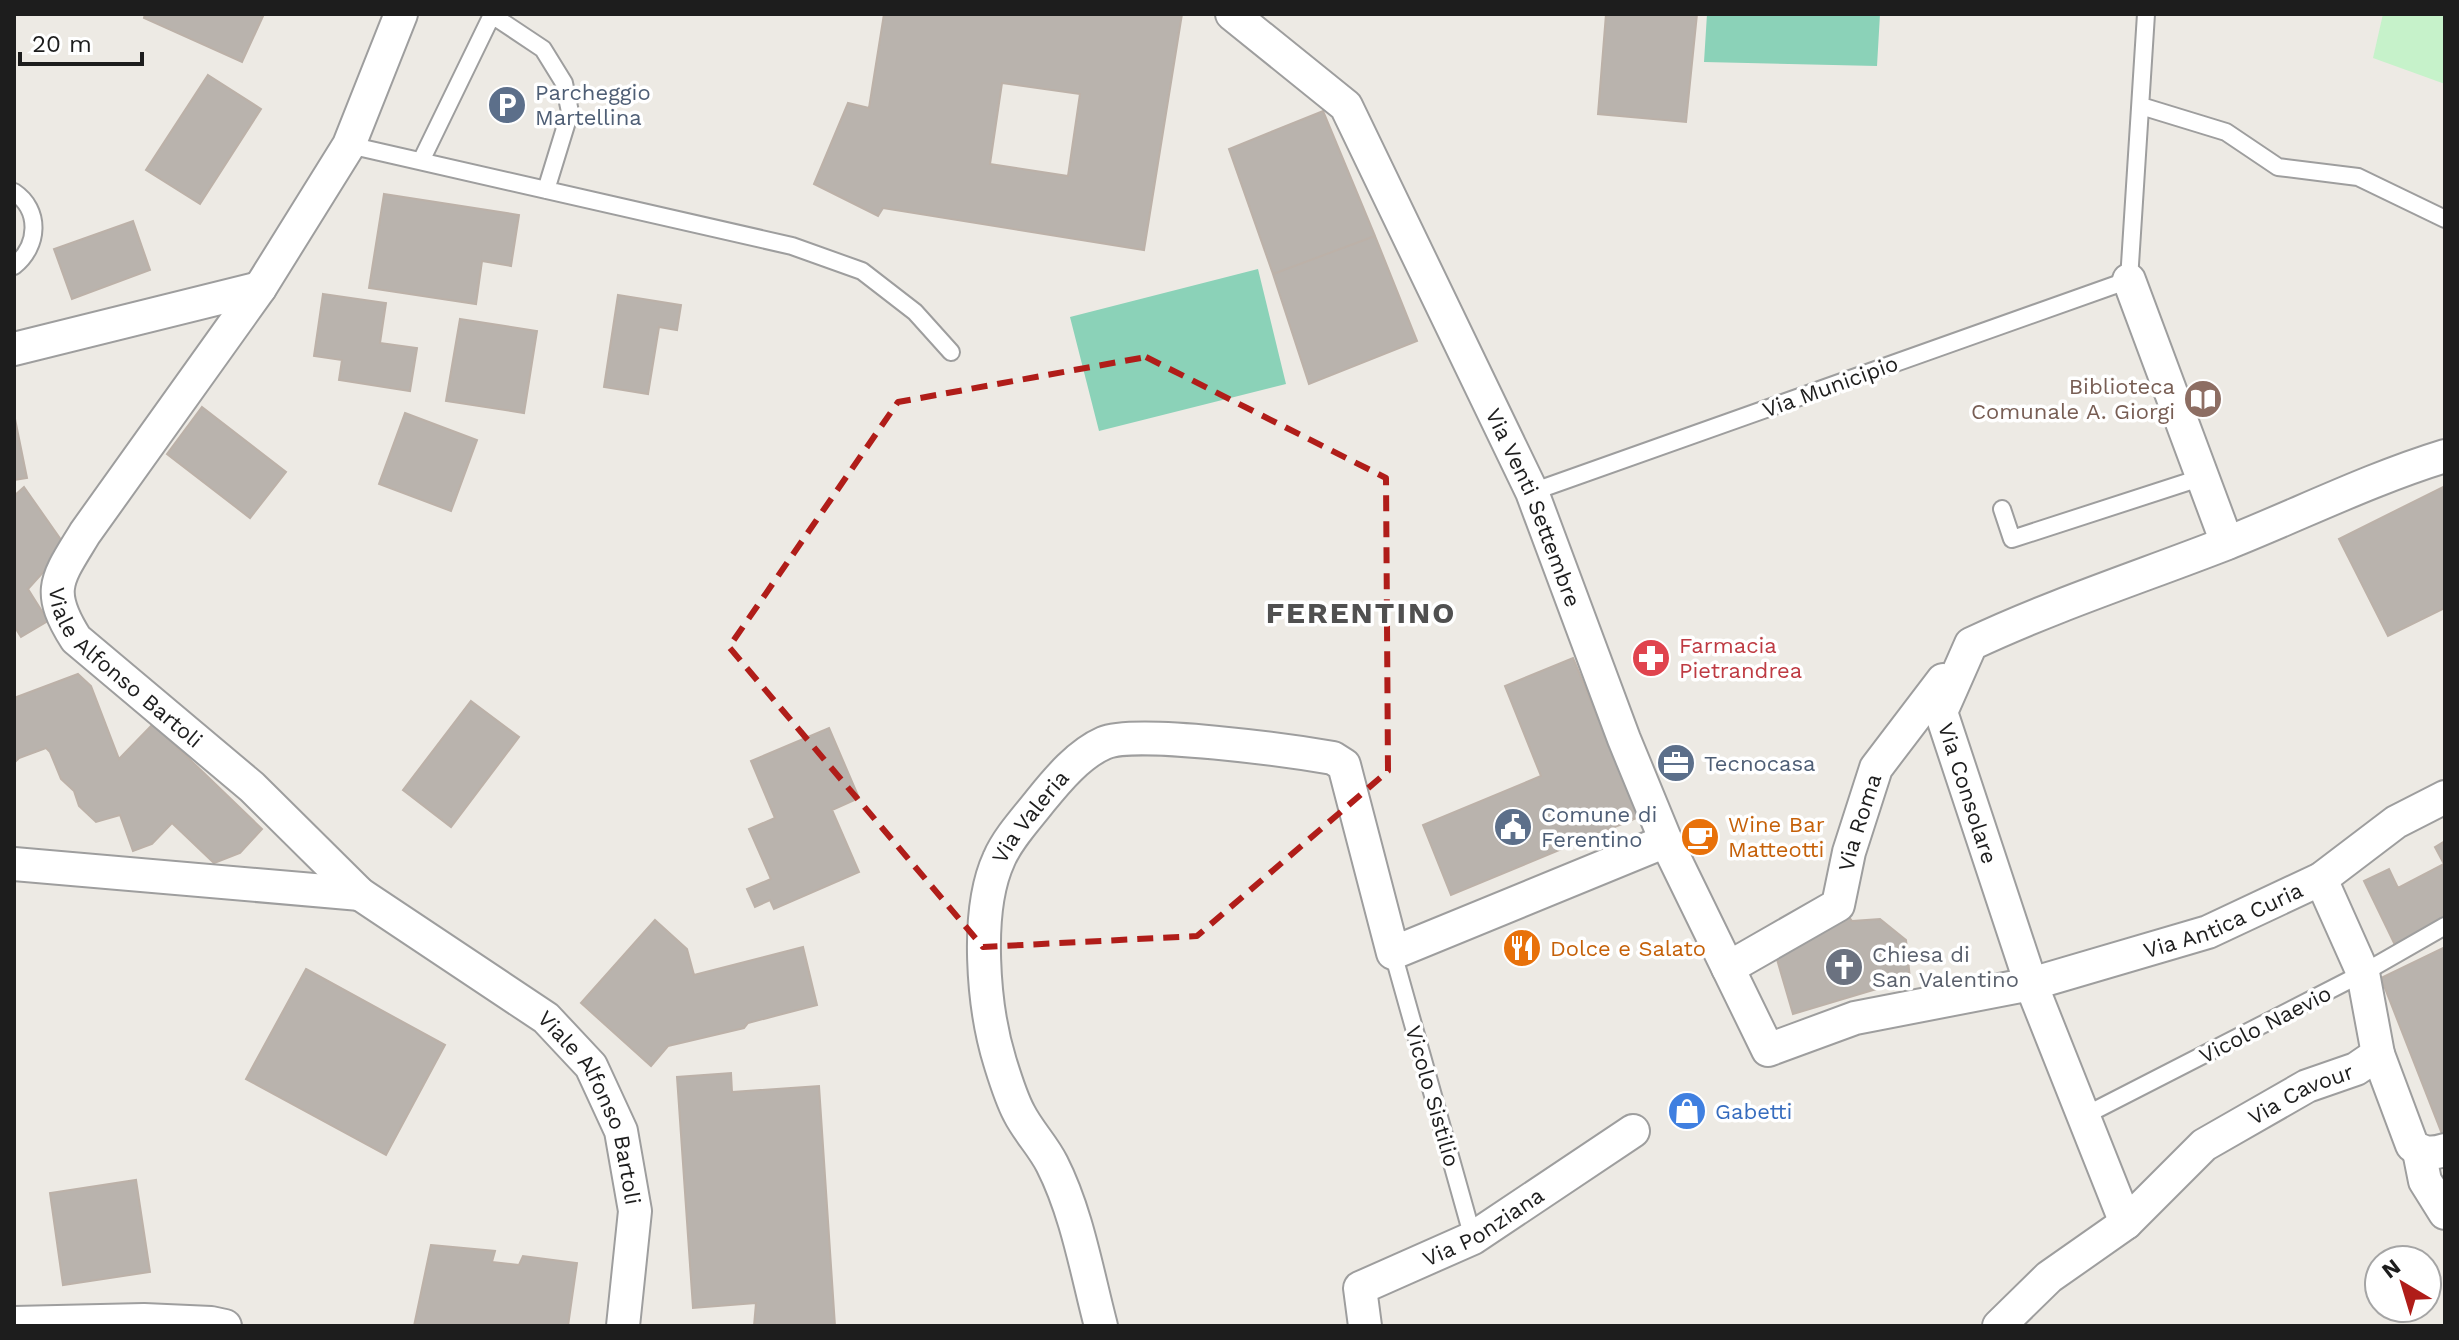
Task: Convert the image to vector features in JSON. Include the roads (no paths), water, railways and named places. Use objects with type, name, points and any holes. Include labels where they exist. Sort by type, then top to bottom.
[{"type":"street","name":"Viale Alfonso Bartoli","points":[[401,14],[349,145],[260,288],[85,533],[62,571],[56,591],[62,616],[76,639],[252,787],[360,894],[546,1018],[591,1066],[621,1131],[635,1211],[623,1326]]},
{"type":"street","name":"Via Venti Settembre","points":[[1232,14],[1346,106],[1532,492],[1624,739],[1666,841],[1768,1050]]},
{"type":"street","points":[[2129,280],[2227,543]]},
{"type":"street","points":[[14,349],[260,288]]},
{"type":"street","points":[[1971,644],[2038,613],[2227,543],[2445,456]]},
{"type":"street","name":"Via Roma","points":[[1728,968],[1838,905],[1849,852],[1876,768],[1971,644]]},
{"type":"street","name":"Via Consolare","points":[[1971,644],[1941,712],[2031,984],[2126,1223]]},
{"type":"street","name":"Via Valeria","points":[[1101,1326],[1066,1197],[1052,1162],[1018,1112],[999,1060],[986,998],[985,924],[990,881],[1000,855],[1029,816],[1056,782],[1084,755],[1104,743],[1125,738],[1234,746],[1333,758],[1344,765],[1393,953]]},
{"type":"street","name":"Via Antica Curia","points":[[1768,1050],[1855,1018],[2031,984],[2208,932],[2321,879],[2396,822],[2445,797]]},
{"type":"street","points":[[1393,953],[1666,841]]},
{"type":"street","name":"Viale Alfonso Bartoli","points":[[14,864],[360,894]]},
{"type":"street","points":[[2321,879],[2363,973],[2378,1054]]},
{"type":"street","name":"Via Cavour","points":[[2126,1223],[2204,1145],[2307,1086],[2356,1069],[2378,1054],[2412,1145],[2432,1150],[2425,1181],[2445,1213]]},
{"type":"street","name":"Via Ponziana","points":[[1365,1326],[1360,1288],[1473,1238],[1633,1131]]},
{"type":"street","points":[[1999,1326],[2049,1277],[2126,1223]]},
{"type":"street","points":[[14,1323],[144,1320],[225,1326]]},
{"type":"lane","points":[[2129,280],[2146,14]]},
{"type":"lane","points":[[421,161],[492,15],[543,49],[564,83],[570,112],[546,190]]},
{"type":"lane","points":[[2141,106],[2226,132],[2278,167],[2358,177],[2445,219]]},
{"type":"lane","points":[[349,145],[792,246],[862,271],[915,312],[951,352]]},
{"type":"lane","points":[[14,192],[27,201],[34,224],[33,246],[14,266]]},
{"type":"lane","name":"Via Municipio","points":[[1532,492],[2129,280]]},
{"type":"lane","points":[[2002,509],[2012,539],[2203,477]]},
{"type":"lane","name":"Vicolo Naevio","points":[[2082,1117],[2363,973],[2445,926]]},
{"type":"lane","name":"Vicolo Sistilio","points":[[1393,953],[1473,1238]]},
{"type":"place","name":"Parcheggio Martellina","points":[[507,105]]},
{"type":"place","name":"Biblioteca Comunale A. Giorgi","points":[[2203,399]]},
{"type":"place","name":"Farmacia Pietrandrea","points":[[1651,658]]},
{"type":"place","name":"Tecnocasa","points":[[1676,763]]},
{"type":"place","name":"Comune di Ferentino","points":[[1513,827]]},
{"type":"place","name":"Wine Bar Matteotti","points":[[1700,837]]},
{"type":"place","name":"Dolce e Salato","points":[[1522,948]]},
{"type":"place","name":"Chiesa di San Valentino","points":[[1844,967]]},
{"type":"place","name":"Gabetti","points":[[1687,1111]]},
{"type":"district","name":"FERENTINO","points":[[1361,613]]}]
